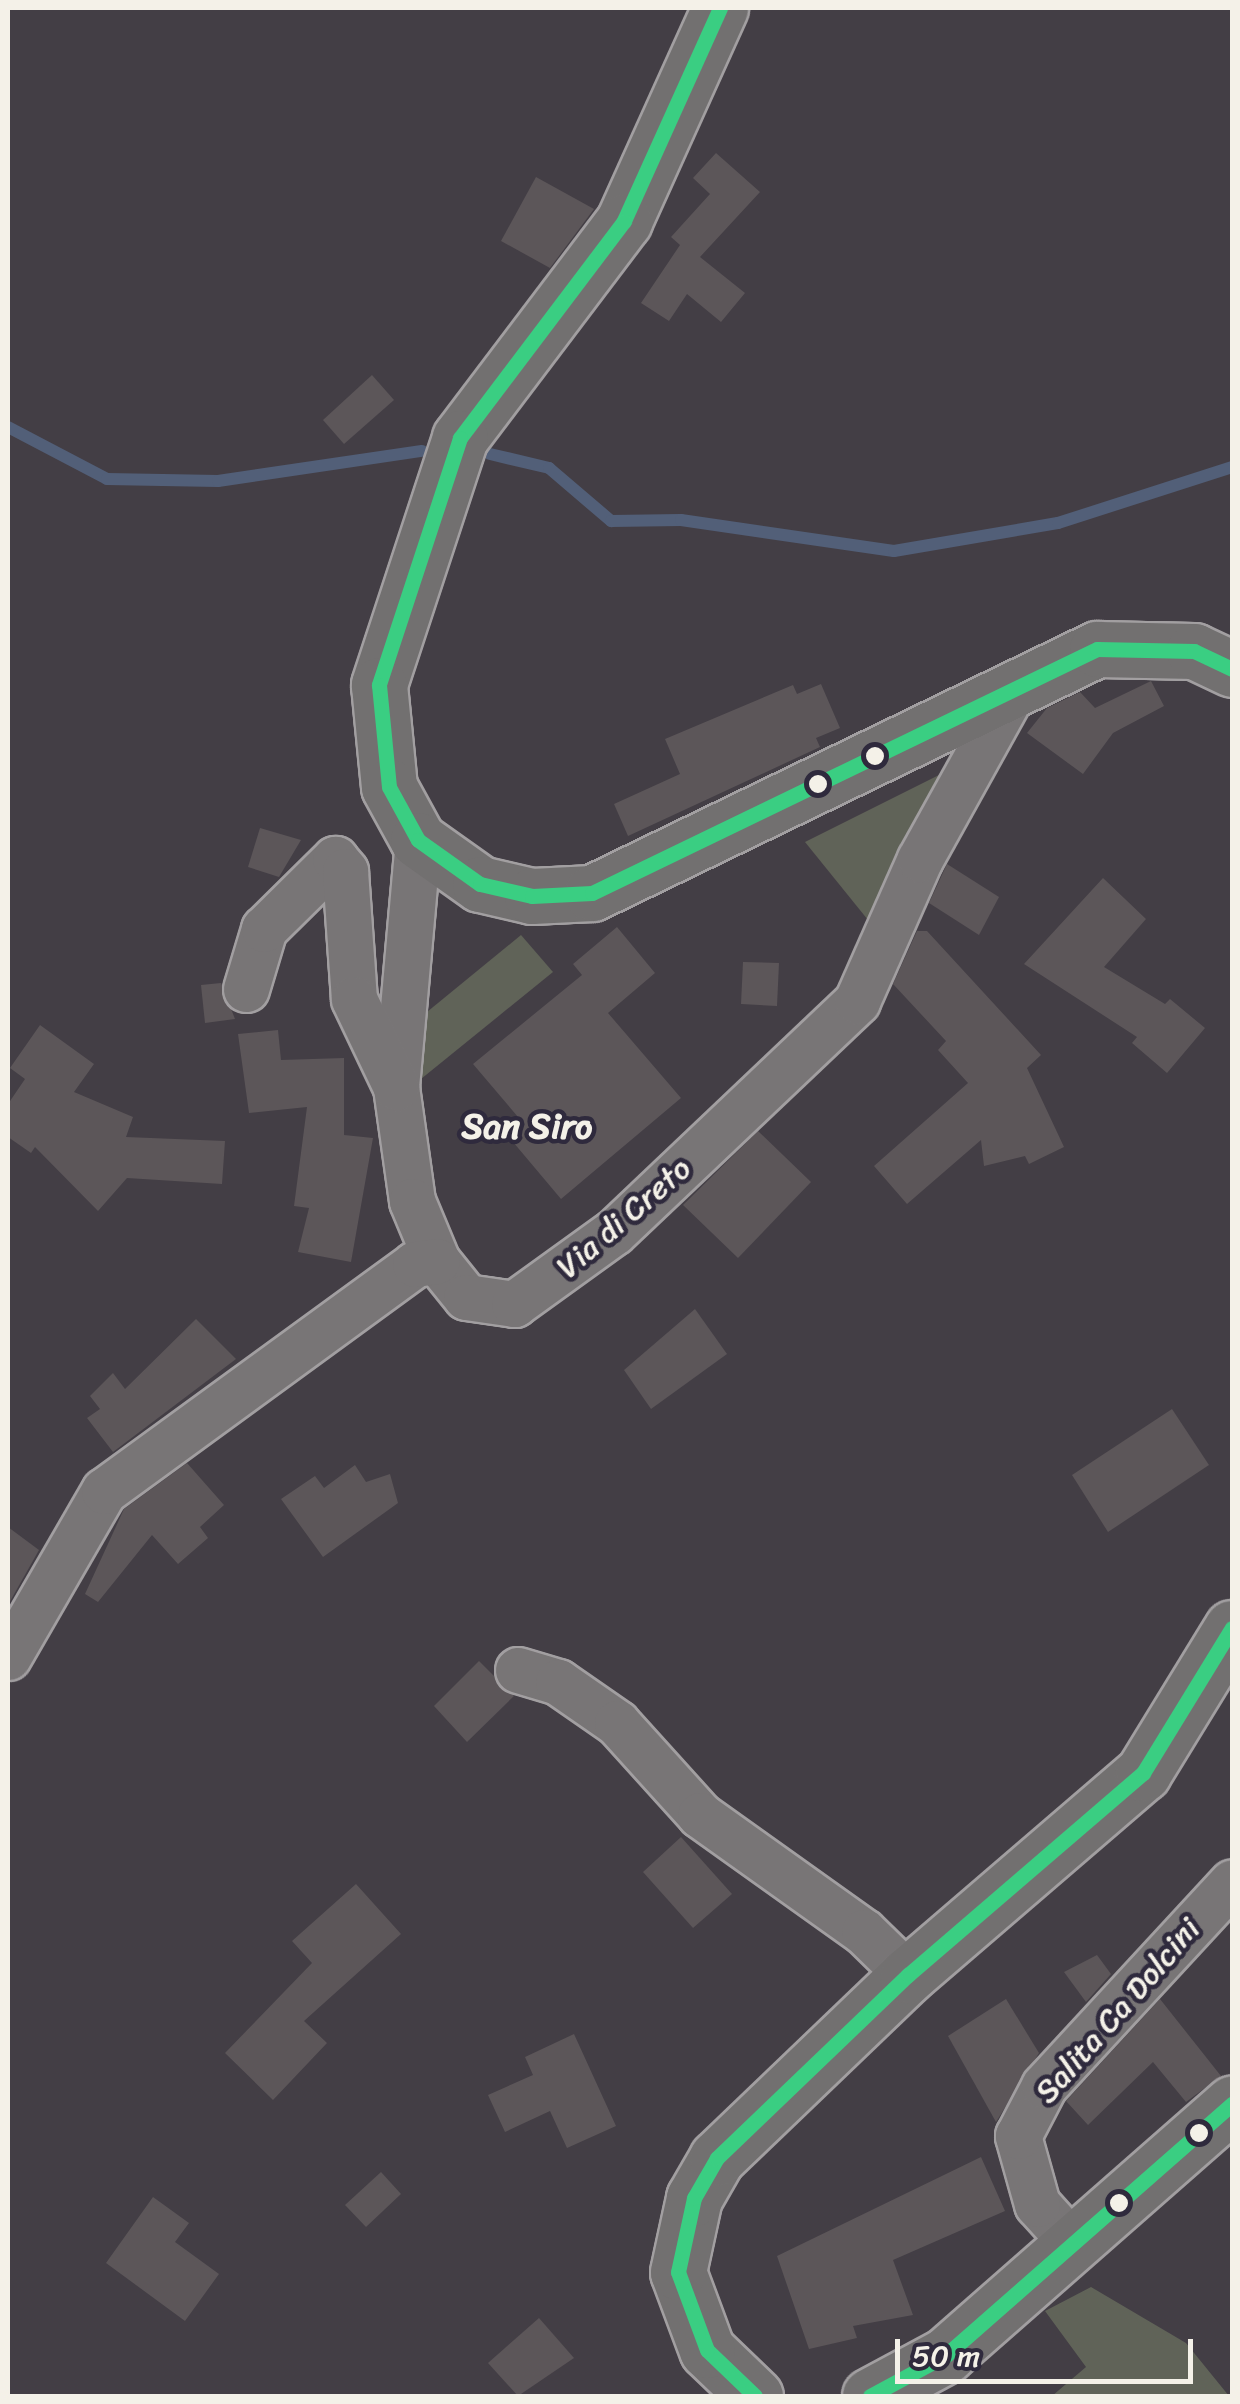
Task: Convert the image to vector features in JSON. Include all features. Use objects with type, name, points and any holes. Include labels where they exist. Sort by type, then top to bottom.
[{"type":"main road","name":"Via di Creto","points":[[720,8],[624,222],[460,438],[378,685],[389,787],[418,840],[480,884],[532,896],[592,893],[1012,693],[1056,665],[1130,643],[1194,651],[1232,669]]},
{"type":"main road","points":[[755,2396],[707,2350],[682,2298],[680,2252],[694,2198],[751,2122],[908,1974],[1143,1773],[1232,1628]]},
{"type":"main road","points":[[870,2396],[946,2355],[1232,2104]]},
{"type":"street","name":"Via di Creto","points":[[418,840],[396,1088],[412,1201],[437,1261],[466,1296],[492,1306],[541,1290],[857,1001],[920,859],[1012,693]]},
{"type":"street","points":[[246,989],[264,929],[335,859],[345,871],[354,998],[396,1088]]},
{"type":"street","points":[[8,1658],[104,1491],[416,1264],[437,1261]]},
{"type":"street","points":[[518,1670],[558,1682],[617,1723],[700,1816],[864,1932],[908,1974]]},
{"type":"street","name":"Salita Ca Dolcini","points":[[1074,2245],[1036,2204],[1018,2136],[1044,2086],[1232,1882]]},
{"type":"shaded area","points":[[941,774],[951,779],[868,920],[805,842]]},
{"type":"shaded area","points":[[521,935],[553,972],[421,1079],[416,1021]]},
{"type":"shaded area","points":[[1091,2287],[1186,2343],[1229,2396],[1052,2396],[1086,2367],[1045,2311]]},
{"type":"building","points":[[716,153],[760,192],[700,257],[745,293],[721,322],[687,294],[669,321],[641,303],[680,245],[671,237],[710,194],[693,178]]},
{"type":"building","points":[[536,177],[594,209],[550,268],[501,241]]},
{"type":"building","points":[[372,375],[394,400],[344,444],[323,420]]},
{"type":"building","points":[[1151,681],[1164,706],[1113,733],[1083,774],[1027,733],[1047,708],[1080,692],[1095,708]]},
{"type":"building","points":[[821,684],[840,728],[816,738],[820,747],[628,836],[614,804],[680,774],[665,739],[793,685],[797,694]]},
{"type":"building","points":[[260,828],[301,840],[279,877],[248,867]]},
{"type":"building","points":[[947,864],[999,897],[979,935],[929,903]]},
{"type":"building","points":[[1103,878],[1146,919],[1104,967],[1165,1004],[1170,999],[1205,1028],[1167,1073],[1132,1043],[1137,1037],[1024,964]]},
{"type":"building","points":[[617,927],[655,973],[608,1013],[681,1098],[561,1199],[503,1130],[518,1117],[473,1064],[582,975],[573,964]]},
{"type":"building","points":[[917,931],[927,931],[1041,1055],[1027,1068],[1064,1147],[1029,1164],[1025,1156],[984,1166],[981,1140],[907,1204],[874,1166],[968,1083],[938,1050],[946,1041],[893,984]]},
{"type":"building","points":[[743,962],[779,963],[777,1006],[741,1004]]},
{"type":"building","points":[[221,983],[235,1019],[205,1023],[201,985]]},
{"type":"building","points":[[40,1025],[94,1064],[74,1092],[133,1117],[126,1137],[225,1141],[222,1184],[127,1178],[98,1211],[35,1147],[31,1153],[8,1137],[8,1104],[25,1079],[10,1068]]},
{"type":"building","points":[[278,1030],[281,1060],[344,1058],[344,1135],[373,1138],[351,1262],[298,1252],[309,1208],[294,1206],[307,1107],[249,1113],[238,1034]]},
{"type":"building","points":[[758,1131],[811,1182],[738,1258],[683,1205]]},
{"type":"building","points":[[695,1309],[727,1354],[651,1409],[624,1370]]},
{"type":"building","points":[[196,1319],[236,1359],[113,1452],[87,1418],[100,1409],[90,1396],[113,1373],[125,1389]]},
{"type":"building","points":[[1172,1409],[1209,1465],[1108,1532],[1072,1475]]},
{"type":"building","points":[[187,1463],[224,1505],[200,1527],[208,1538],[178,1564],[152,1535],[98,1602],[85,1594],[124,1509]]},
{"type":"building","points":[[355,1465],[366,1482],[390,1474],[398,1503],[323,1557],[281,1499],[315,1476],[324,1488]]},
{"type":"building","points":[[8,1527],[39,1550],[8,1605]]},
{"type":"building","points":[[479,1661],[514,1696],[467,1742],[434,1706]]},
{"type":"building","points":[[681,1837],[732,1894],[693,1928],[643,1872]]},
{"type":"building","points":[[356,1884],[401,1934],[304,2021],[327,2043],[273,2100],[225,2053],[312,1963],[292,1941]]},
{"type":"building","points":[[1097,1955],[1111,1974],[1086,2002],[1064,1972]]},
{"type":"building","points":[[1006,1999],[1039,2053],[996,2122],[948,2036]]},
{"type":"building","points":[[1160,1999],[1221,2076],[1186,2102],[1153,2062],[1088,2125],[1066,2101]]},
{"type":"building","points":[[574,2034],[616,2126],[567,2148],[550,2111],[505,2132],[488,2095],[533,2075],[525,2057]]},
{"type":"building","points":[[981,2157],[1005,2211],[893,2260],[913,2315],[853,2326],[857,2338],[809,2349],[777,2256]]},
{"type":"building","points":[[381,2172],[401,2194],[366,2227],[345,2205]]},
{"type":"building","points":[[153,2197],[189,2223],[175,2242],[219,2274],[185,2321],[106,2263]]},
{"type":"building","points":[[539,2318],[574,2358],[518,2396],[488,2363]]},
{"type":"waterway","points":[[8,427],[107,479],[218,481],[422,451]]},
{"type":"waterway","points":[[490,454],[549,468],[611,521],[681,520],[894,551],[1058,523],[1232,467]]},
{"type":"transit line","points":[[720,8],[624,221],[460,438],[379,685],[389,787],[418,840],[480,884],[532,896],[592,893],[1097,649],[1194,651],[1232,669]]},
{"type":"transit line","points":[[755,2396],[707,2350],[678,2272],[694,2198],[717,2158],[908,1975],[1143,1773],[1232,1628]]},
{"type":"transit line","points":[[870,2396],[946,2355],[1232,2104]]},
{"type":"district","name":"San Siro","points":[[527,1126]]}]
